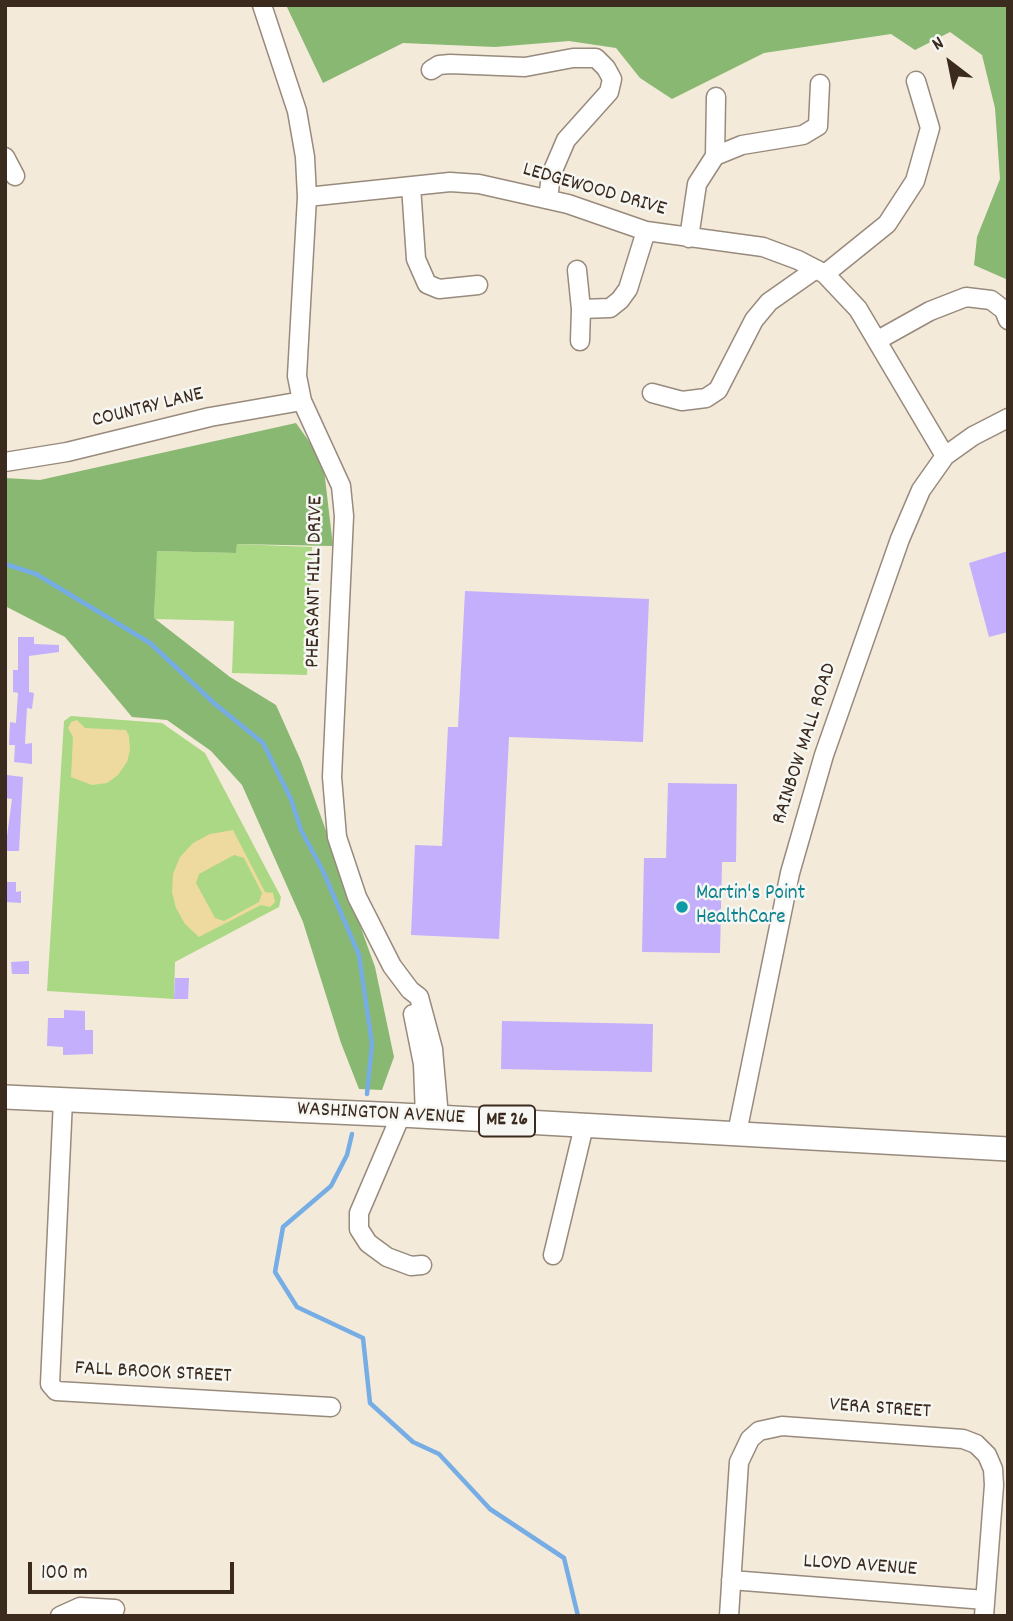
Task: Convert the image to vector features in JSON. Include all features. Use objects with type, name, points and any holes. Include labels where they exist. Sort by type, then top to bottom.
[{"type":"main road","name":"WASHINGTON AVENUE","points":[[5,1097],[401,1115],[1008,1149]]},
{"type":"street","name":"PHEASANT HILL DRIVE","points":[[261,5],[301,127],[307,197],[297,376],[302,401],[341,486],[344,516],[332,777],[337,837],[357,897],[392,966],[410,990],[419,997],[430,1032],[432,1117]]},
{"type":"street","points":[[431,70],[439,65],[525,67],[573,58],[596,58],[606,68],[612,79],[609,92],[566,140],[551,175],[548,199]]},
{"type":"street","points":[[652,393],[682,401],[706,398],[718,390],[754,320],[769,302],[797,281],[820,272],[887,224],[915,181],[930,128],[916,81]]},
{"type":"street","points":[[715,156],[742,145],[803,135],[818,126],[820,84]]},
{"type":"street","points":[[689,238],[697,184],[715,156],[716,97]]},
{"type":"street","points":[[5,157],[15,176]]},
{"type":"street","name":"LEDGEWOOD DRIVE","points":[[307,197],[411,186],[479,184],[548,199],[646,232],[763,247],[820,272],[848,297],[878,340],[945,456]]},
{"type":"street","points":[[411,186],[416,259],[426,284],[439,289],[478,285]]},
{"type":"street","points":[[581,309],[610,308],[621,300],[628,289],[646,232]]},
{"type":"street","points":[[577,270],[581,309],[580,341]]},
{"type":"street","points":[[878,340],[930,311],[966,297],[991,300],[1004,310],[1008,320]]},
{"type":"street","name":"COUNTRY LANE","points":[[5,462],[67,452],[210,417],[302,401]]},
{"type":"street","name":"RAINBOW MALL ROAD","points":[[737,1133],[777,927],[812,794],[905,526],[921,490],[945,456],[973,436],[1008,418]]},
{"type":"street","name":"FALL BROOK STREET","points":[[63,1100],[50,1384],[56,1391],[331,1407]]},
{"type":"street","points":[[401,1115],[359,1213],[359,1228],[368,1243],[387,1256],[411,1266],[422,1265]]},
{"type":"street","points":[[554,1255],[584,1126]]},
{"type":"street","name":"VERA STREET","points":[[729,1616],[736,1476],[743,1449],[750,1438],[770,1427],[807,1427],[963,1439],[976,1444],[987,1455],[993,1469],[994,1485],[984,1608]]},
{"type":"street","name":"LLOYD AVENUE","points":[[731,1580],[984,1608]]},
{"type":"street","points":[[60,1616],[80,1607],[115,1609]]},
{"type":"green space","points":[[286,5],[1008,5],[1008,280],[974,265],[977,237],[1000,179],[995,108],[982,55],[950,32],[915,50],[891,34],[764,53],[672,99],[640,78],[616,48],[569,41],[495,47],[403,43],[323,83]]},
{"type":"green space","points":[[296,423],[323,461],[333,546],[237,544],[236,553],[157,551],[154,618],[230,677],[276,705],[301,761],[375,967],[394,1057],[382,1090],[359,1089],[341,1043],[303,922],[242,785],[211,751],[167,720],[132,717],[65,637],[5,606],[5,478],[40,480]]},
{"type":"green space","points":[[237,544],[312,547],[307,675],[232,673],[234,621],[154,619],[156,551],[236,553]]},
{"type":"green space","points":[[71,716],[162,723],[205,753],[281,897],[279,907],[175,962],[174,999],[47,991],[64,721]]},
{"type":"sand","points":[[77,720],[85,728],[126,730],[129,736],[127,762],[118,775],[107,783],[92,785],[71,777],[73,737],[68,728],[71,722]]},
{"type":"sand","points":[[233,830],[265,892],[273,893],[275,902],[270,907],[261,905],[199,937],[185,924],[176,908],[172,892],[173,874],[180,857],[193,843],[210,834]],"holes":[[[234,855],[244,858],[262,893],[259,902],[224,921],[215,918],[196,883],[199,874]]]},
{"type":"building","points":[[1008,551],[1008,632],[989,637],[969,563]]},
{"type":"building","points":[[465,591],[649,599],[643,742],[509,737],[499,939],[411,935],[415,845],[442,846],[448,727],[458,727]]},
{"type":"building","points":[[18,637],[34,637],[34,644],[59,645],[59,652],[29,656],[29,692],[34,693],[32,709],[27,708],[25,744],[32,743],[32,764],[14,762],[15,745],[9,745],[10,722],[16,723],[18,693],[13,692],[13,670],[18,670]]},
{"type":"building","points":[[7,775],[23,777],[19,851],[5,851],[12,799],[5,798]]},
{"type":"building","name":"Martin's Point HealthCare","points":[[668,783],[737,784],[736,862],[722,862],[720,953],[642,952],[644,858],[666,858]]},
{"type":"building","points":[[5,882],[16,882],[16,892],[21,891],[21,903],[5,902]]},
{"type":"building","points":[[29,961],[29,974],[12,974],[11,962]]},
{"type":"building","points":[[175,978],[189,978],[188,999],[174,999]]},
{"type":"building","points":[[64,1010],[85,1011],[85,1030],[93,1030],[93,1054],[63,1055],[63,1047],[47,1046],[48,1018],[64,1018]]},
{"type":"building","points":[[502,1021],[653,1024],[652,1072],[501,1069]]},
{"type":"waterway","points":[[5,564],[36,574],[150,643],[215,704],[263,743],[291,799],[301,830],[323,871],[359,955],[372,1044],[367,1094]]},
{"type":"waterway","points":[[352,1134],[347,1155],[331,1186],[283,1227],[275,1272],[297,1307],[363,1338],[370,1403],[413,1442],[439,1454],[490,1509],[564,1558],[578,1616]]},
{"type":"place","name":"Martin's Point HealthCare","points":[[682,907]]}]
